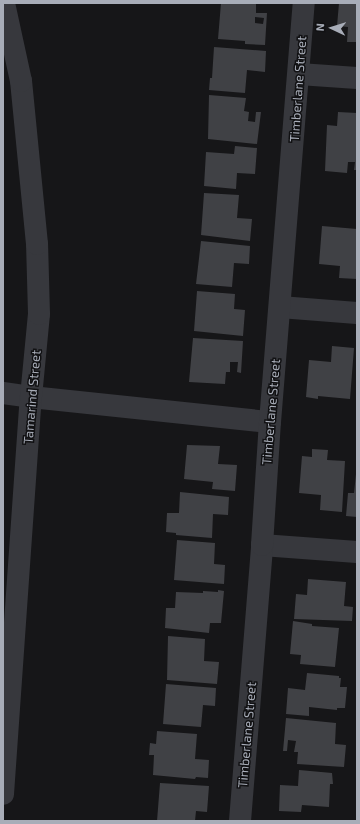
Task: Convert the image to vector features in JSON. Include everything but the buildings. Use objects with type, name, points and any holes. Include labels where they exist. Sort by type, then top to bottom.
[{"type":"street","name":"Tamarind Street","points":[[3,794],[9,618],[39,314],[37,244],[21,81],[4,3]]},
{"type":"street","name":"Timberlane Street","points":[[240,821],[262,545],[270,422],[304,3]]},
{"type":"street","points":[[299,74],[357,78]]},
{"type":"street","points":[[280,307],[357,313]]},
{"type":"street","points":[[3,393],[153,411],[270,422]]},
{"type":"street","points":[[262,545],[357,552]]}]
